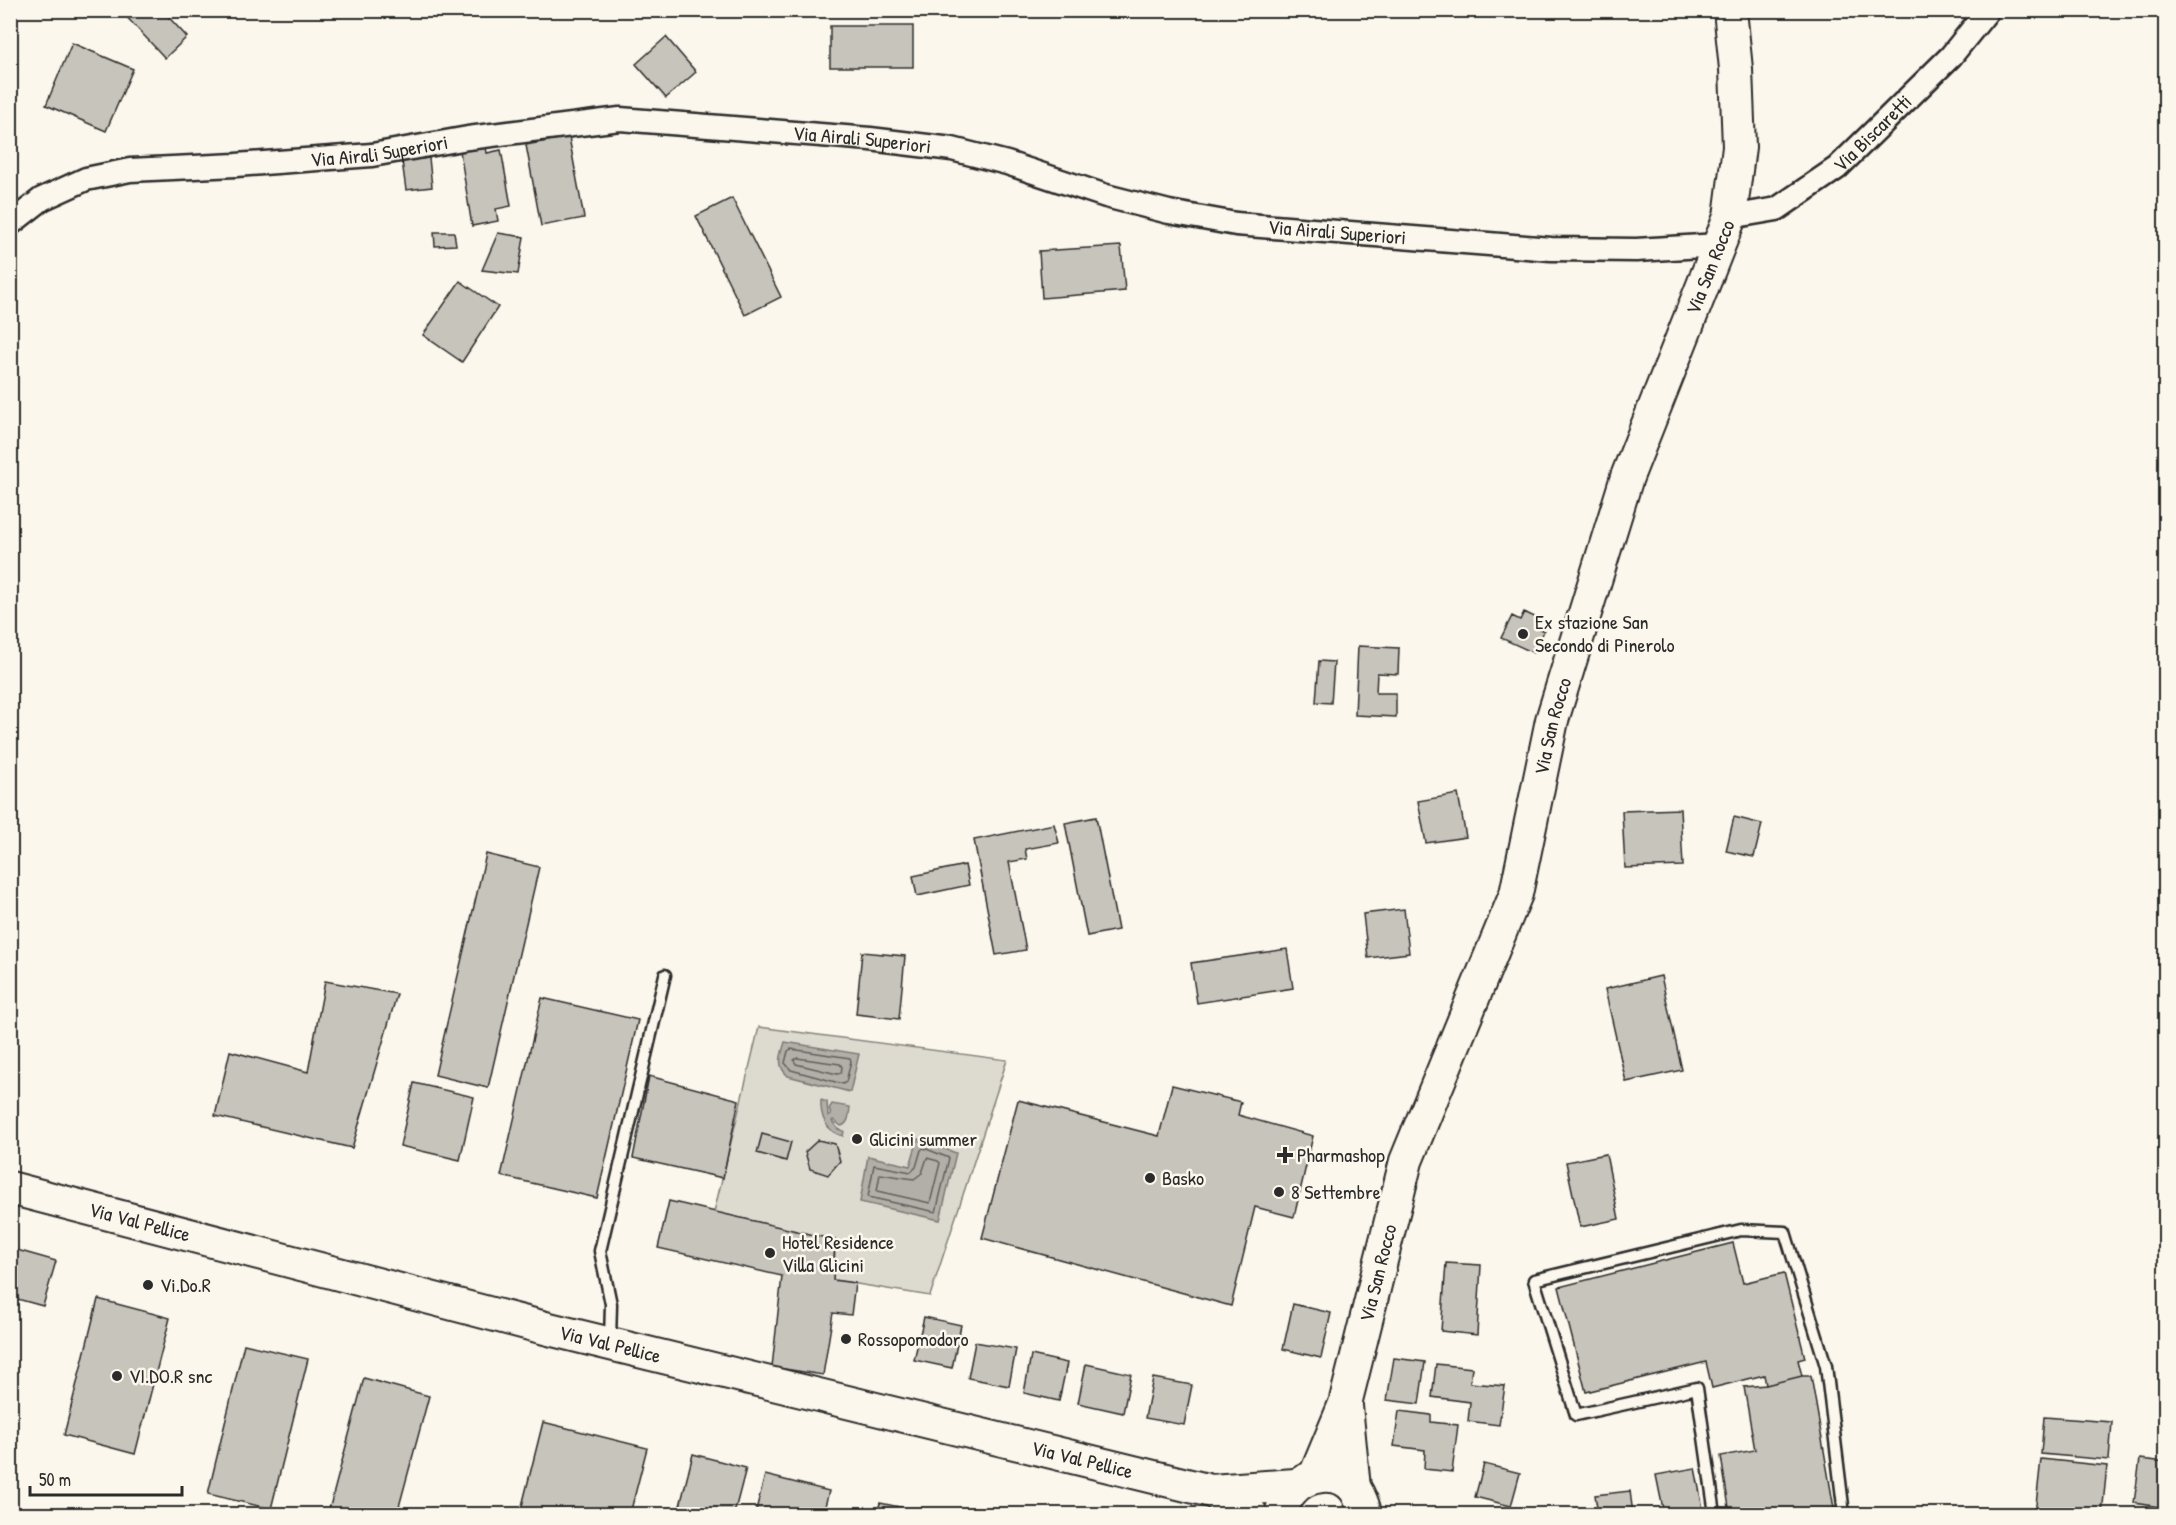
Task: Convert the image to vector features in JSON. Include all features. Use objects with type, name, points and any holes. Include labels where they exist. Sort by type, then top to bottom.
[{"type":"street","name":"Via San Rocco","points":[[1282,1515],[1284,1502],[1305,1481],[1346,1404],[1406,1161],[1516,894],[1552,720],[1627,477],[1725,231],[1739,147],[1736,69],[1730,10]]},
{"type":"street","name":"Via Biscaretti","points":[[1725,231],[1777,209],[1837,168],[1951,56],[1988,10]]},
{"type":"street","name":"Via Airali Superiori","points":[[10,224],[42,199],[86,179],[130,170],[372,155],[468,138],[620,119],[870,139],[952,149],[1006,163],[1106,196],[1169,212],[1236,224],[1551,249],[1636,250],[1725,231]]},
{"type":"street","name":"Via Val Pellice","points":[[10,1188],[610,1344],[1211,1491]]},
{"type":"street","name":"Via San Rocco","points":[[1346,1404],[1363,1507]]},
{"type":"street","points":[[1211,1491],[1335,1477],[1363,1507]]},
{"type":"street","points":[[1211,1491],[1251,1515]]},
{"type":"lane","points":[[610,1344],[611,1304],[600,1251],[665,975]]},
{"type":"lane","points":[[1715,1515],[1697,1388],[1576,1415],[1534,1280],[1741,1230],[1785,1232],[1826,1366],[1844,1515]]},
{"type":"shaded area","name":"Glicini summer","points":[[759,1027],[1007,1060],[930,1296],[833,1280],[836,1240],[714,1212]]},
{"type":"water","points":[[785,1042],[859,1054],[850,1092],[788,1076],[781,1064]]},
{"type":"water","points":[[821,1100],[827,1102],[828,1116],[831,1115],[829,1109],[832,1104],[850,1107],[848,1119],[844,1125],[841,1126],[832,1121],[838,1129],[844,1131],[843,1136],[828,1127],[822,1112]]},
{"type":"water","points":[[918,1139],[956,1153],[940,1220],[860,1202],[868,1156],[910,1166]]},
{"type":"building","points":[[162,10],[187,37],[165,58],[121,11]]},
{"type":"building","points":[[830,26],[913,26],[913,67],[830,67]]},
{"type":"building","points":[[666,37],[696,72],[666,98],[636,64]]},
{"type":"building","points":[[72,43],[133,69],[106,131],[46,105]]},
{"type":"building","points":[[569,137],[584,218],[541,226],[526,145]]},
{"type":"building","points":[[486,147],[487,153],[501,150],[511,206],[496,209],[498,221],[472,226],[460,151]]},
{"type":"building","points":[[429,158],[432,187],[406,190],[402,161]]},
{"type":"building","points":[[732,198],[781,297],[745,315],[696,216]]},
{"type":"building","points":[[434,232],[454,232],[456,245],[435,246]]},
{"type":"building","points":[[498,233],[524,237],[518,274],[482,270]]},
{"type":"building","points":[[1121,246],[1125,291],[1042,298],[1039,251]]},
{"type":"building","points":[[460,281],[498,307],[462,362],[423,335]]},
{"type":"building","name":"Ex stazione San Secondo di Pinerolo","points":[[1524,612],[1539,619],[1535,627],[1544,631],[1534,653],[1501,638],[1512,616],[1520,620]]},
{"type":"building","points":[[1358,646],[1399,648],[1398,674],[1377,673],[1376,693],[1396,693],[1396,717],[1355,715]]},
{"type":"building","points":[[1319,661],[1334,662],[1331,703],[1316,702]]},
{"type":"building","points":[[1458,794],[1466,837],[1426,843],[1418,801]]},
{"type":"building","points":[[1680,809],[1683,866],[1625,868],[1622,811]]},
{"type":"building","points":[[1096,817],[1118,930],[1087,936],[1065,823]]},
{"type":"building","points":[[1734,817],[1762,824],[1754,857],[1726,851]]},
{"type":"building","points":[[1054,824],[1059,843],[1025,849],[1027,859],[1009,862],[1026,950],[996,955],[974,840]]},
{"type":"building","points":[[486,854],[539,867],[488,1088],[435,1075]]},
{"type":"building","points":[[965,865],[969,885],[917,896],[913,876]]},
{"type":"building","points":[[1404,909],[1409,953],[1368,958],[1363,914]]},
{"type":"building","points":[[1287,949],[1293,988],[1197,1003],[1191,963]]},
{"type":"building","points":[[862,952],[905,956],[899,1019],[856,1014]]},
{"type":"building","points":[[1661,976],[1682,1070],[1626,1082],[1605,989]]},
{"type":"building","points":[[325,981],[397,994],[352,1148],[215,1116],[230,1051],[308,1072]]},
{"type":"building","points":[[542,998],[638,1020],[597,1198],[501,1176]]},
{"type":"building","points":[[649,1076],[739,1100],[723,1178],[633,1158]]},
{"type":"building","points":[[414,1083],[474,1097],[460,1160],[400,1146]]},
{"type":"building","name":"Basko","points":[[1172,1085],[1241,1102],[1238,1115],[1313,1136],[1294,1217],[1255,1207],[1231,1306],[982,1238],[1018,1100],[1159,1136]]},
{"type":"building","points":[[762,1134],[791,1142],[786,1161],[757,1153]]},
{"type":"building","points":[[818,1140],[835,1144],[840,1161],[828,1175],[810,1169],[805,1152]]},
{"type":"building","points":[[1606,1154],[1619,1219],[1580,1227],[1566,1162]]},
{"type":"building","points":[[669,1201],[835,1240],[833,1280],[855,1283],[851,1315],[833,1313],[823,1375],[772,1367],[782,1276],[658,1248]]},
{"type":"building","points":[[1733,1243],[1743,1283],[1784,1273],[1805,1358],[1798,1360],[1802,1376],[1766,1385],[1764,1375],[1712,1388],[1706,1362],[1586,1392],[1559,1287]]},
{"type":"building","points":[[10,1248],[56,1261],[43,1306],[10,1297]]},
{"type":"building","points":[[1446,1263],[1481,1265],[1477,1335],[1441,1331]]},
{"type":"building","name":"VI.DO.R snc","points":[[98,1299],[170,1318],[135,1454],[64,1435]]},
{"type":"building","points":[[1293,1304],[1331,1313],[1321,1358],[1283,1349]]},
{"type":"building","points":[[924,1317],[961,1325],[952,1368],[914,1360]]},
{"type":"building","points":[[975,1342],[1016,1349],[1009,1386],[968,1378]]},
{"type":"building","points":[[244,1344],[308,1359],[271,1509],[208,1494]]},
{"type":"building","points":[[1031,1355],[1067,1363],[1059,1401],[1024,1393]]},
{"type":"building","points":[[1394,1358],[1425,1362],[1419,1404],[1387,1400]]},
{"type":"building","points":[[1086,1364],[1131,1374],[1123,1413],[1078,1403]]},
{"type":"building","points":[[1436,1364],[1472,1368],[1470,1383],[1505,1386],[1499,1425],[1468,1421],[1470,1402],[1432,1397]]},
{"type":"building","points":[[1811,1376],[1835,1514],[1730,1514],[1721,1456],[1755,1450],[1744,1387],[1766,1385]]},
{"type":"building","points":[[364,1378],[429,1396],[397,1514],[328,1514]]},
{"type":"building","points":[[1153,1378],[1192,1385],[1184,1425],[1145,1418]]},
{"type":"building","points":[[1399,1411],[1431,1415],[1431,1422],[1458,1425],[1452,1472],[1424,1469],[1425,1450],[1394,1446]]},
{"type":"building","points":[[2044,1417],[2112,1422],[2109,1460],[2041,1454]]},
{"type":"building","points":[[543,1422],[647,1448],[630,1514],[520,1514]]},
{"type":"building","points":[[693,1454],[746,1468],[734,1514],[678,1514]]},
{"type":"building","points":[[2041,1459],[2107,1466],[2102,1514],[2035,1514]]},
{"type":"building","points":[[2140,1459],[2166,1462],[2166,1508],[2134,1503]]},
{"type":"building","points":[[1484,1464],[1520,1473],[1511,1506],[1475,1497]]},
{"type":"building","points":[[1695,1468],[1704,1514],[1664,1514],[1656,1475]]},
{"type":"building","points":[[765,1475],[829,1491],[823,1514],[755,1514]]},
{"type":"building","points":[[1630,1491],[1633,1514],[1598,1514],[1595,1495]]},
{"type":"building","points":[[880,1503],[934,1514],[877,1514]]},
{"type":"place","name":"Ex stazione San Secondo di Pinerolo","points":[[1523,634]]},
{"type":"place","name":"Glicini summer","points":[[857,1139]]},
{"type":"place","name":"Pharmashop","points":[[1285,1155]]},
{"type":"place","name":"Basko","points":[[1150,1178]]},
{"type":"place","name":"8 Settembre","points":[[1279,1192]]},
{"type":"place","name":"Hotel Residence Villa Glicini","points":[[770,1253]]},
{"type":"place","name":"Vi.Do.R","points":[[148,1285]]},
{"type":"place","name":"Rossopomodoro","points":[[846,1339]]},
{"type":"place","name":"VI.DO.R snc","points":[[117,1376]]}]
